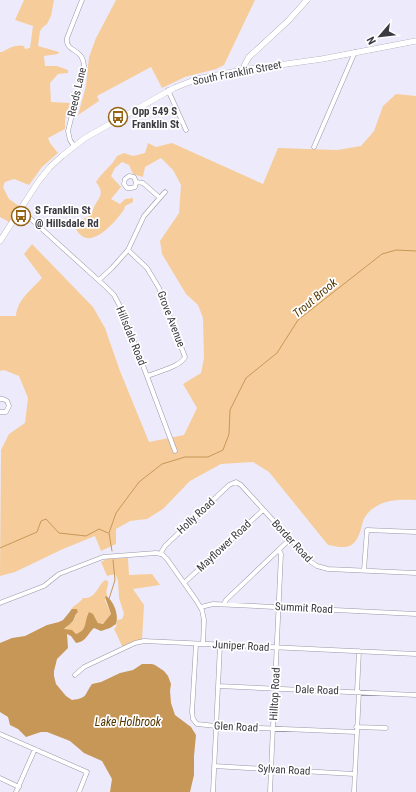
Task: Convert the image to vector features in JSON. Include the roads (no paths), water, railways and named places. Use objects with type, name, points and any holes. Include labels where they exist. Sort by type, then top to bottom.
[{"type":"main road","points":[[243,70],[249,57],[288,21],[307,0]]},
{"type":"main road","name":"South Franklin Street","points":[[0,241],[38,182],[50,168],[74,146],[88,136],[168,90],[197,79],[243,70],[322,59],[416,41]]},
{"type":"street","name":"Reeds Lane","points":[[74,146],[69,138],[68,128],[84,66],[82,56],[70,48],[66,42],[66,38],[82,0]]},
{"type":"street","points":[[314,147],[355,52]]},
{"type":"street","points":[[168,90],[186,130]]},
{"type":"street","points":[[136,182],[144,183],[160,198]]},
{"type":"street","points":[[99,280],[128,250],[144,216],[165,192]]},
{"type":"street","name":"Hillsdale Road","points":[[21,210],[114,295],[120,306],[175,450]]},
{"type":"street","name":"Grove Avenue","points":[[128,250],[146,268],[159,288],[185,357],[177,365],[147,376]]},
{"type":"street","points":[[0,399],[7,401],[9,406],[6,412],[0,412]]},
{"type":"street","name":"Border Road","points":[[235,482],[241,485],[290,539],[317,566],[326,569],[416,573]]},
{"type":"street","name":"Holly Road","points":[[160,554],[165,546],[229,485],[235,482]]},
{"type":"street","name":"Mayflower Road","points":[[184,583],[263,510]]},
{"type":"street","points":[[364,570],[367,530],[416,532]]},
{"type":"street","points":[[224,604],[226,600],[290,539]]},
{"type":"street","name":"Hilltop Road","points":[[270,792],[278,648],[281,554],[279,550]]},
{"type":"street","points":[[0,603],[44,586],[58,574],[103,557],[115,555],[160,554],[165,557],[201,607],[204,620],[203,644]]},
{"type":"street","name":"Summit Road","points":[[201,607],[210,604],[224,604],[416,614]]},
{"type":"street","name":"Juniper Road","points":[[75,675],[84,667],[140,642],[416,654]]},
{"type":"street","name":"Glen Road","points":[[196,644],[193,717],[197,724],[356,732]]},
{"type":"street","points":[[213,792],[220,645]]},
{"type":"street","points":[[354,792],[359,651]]},
{"type":"street","name":"Dale Road","points":[[218,686],[416,695]]},
{"type":"street","points":[[356,727],[386,728]]},
{"type":"street","points":[[0,734],[87,772],[79,792]]},
{"type":"street","points":[[16,792],[35,749]]},
{"type":"street","name":"Sylvan Road","points":[[214,766],[354,774]]},
{"type":"street","points":[[0,778],[19,787]]},
{"type":"water","name":"Lake Holbrook","points":[[106,596],[115,608],[117,617],[116,624],[101,631],[94,628],[85,639],[76,643],[71,636],[67,634],[68,648],[57,659],[54,671],[56,684],[66,696],[72,700],[83,697],[92,684],[101,682],[120,673],[133,670],[142,664],[152,664],[164,671],[171,684],[171,703],[175,715],[191,727],[196,735],[194,775],[190,792],[110,792],[112,779],[102,761],[84,753],[70,741],[47,732],[41,732],[26,737],[18,729],[10,725],[8,717],[0,712],[0,643],[12,638],[25,636],[47,625],[59,622],[63,620],[72,609],[77,609],[78,612],[72,622],[64,629],[72,630],[76,634],[80,632],[84,628],[89,612],[93,614],[98,623],[103,624],[111,614],[105,597]]},
{"type":"waterway","name":"Trout Brook","points":[[112,551],[109,533],[116,513],[139,482],[162,464],[185,457],[208,457],[223,450],[229,434],[230,410],[246,378],[277,353],[298,320],[382,254],[396,250],[416,251]]},
{"type":"waterway","points":[[0,548],[37,532],[41,521],[46,519],[59,533],[86,536],[99,529],[108,533]]},
{"type":"waterway","name":"Trout Brook","points":[[109,599],[115,580],[113,560]]},
{"type":"place","name":"Opp 549 S Franklin St","points":[[118,117]]},
{"type":"place","name":"S Franklin St @ Hillsdale Rd","points":[[21,216]]}]
